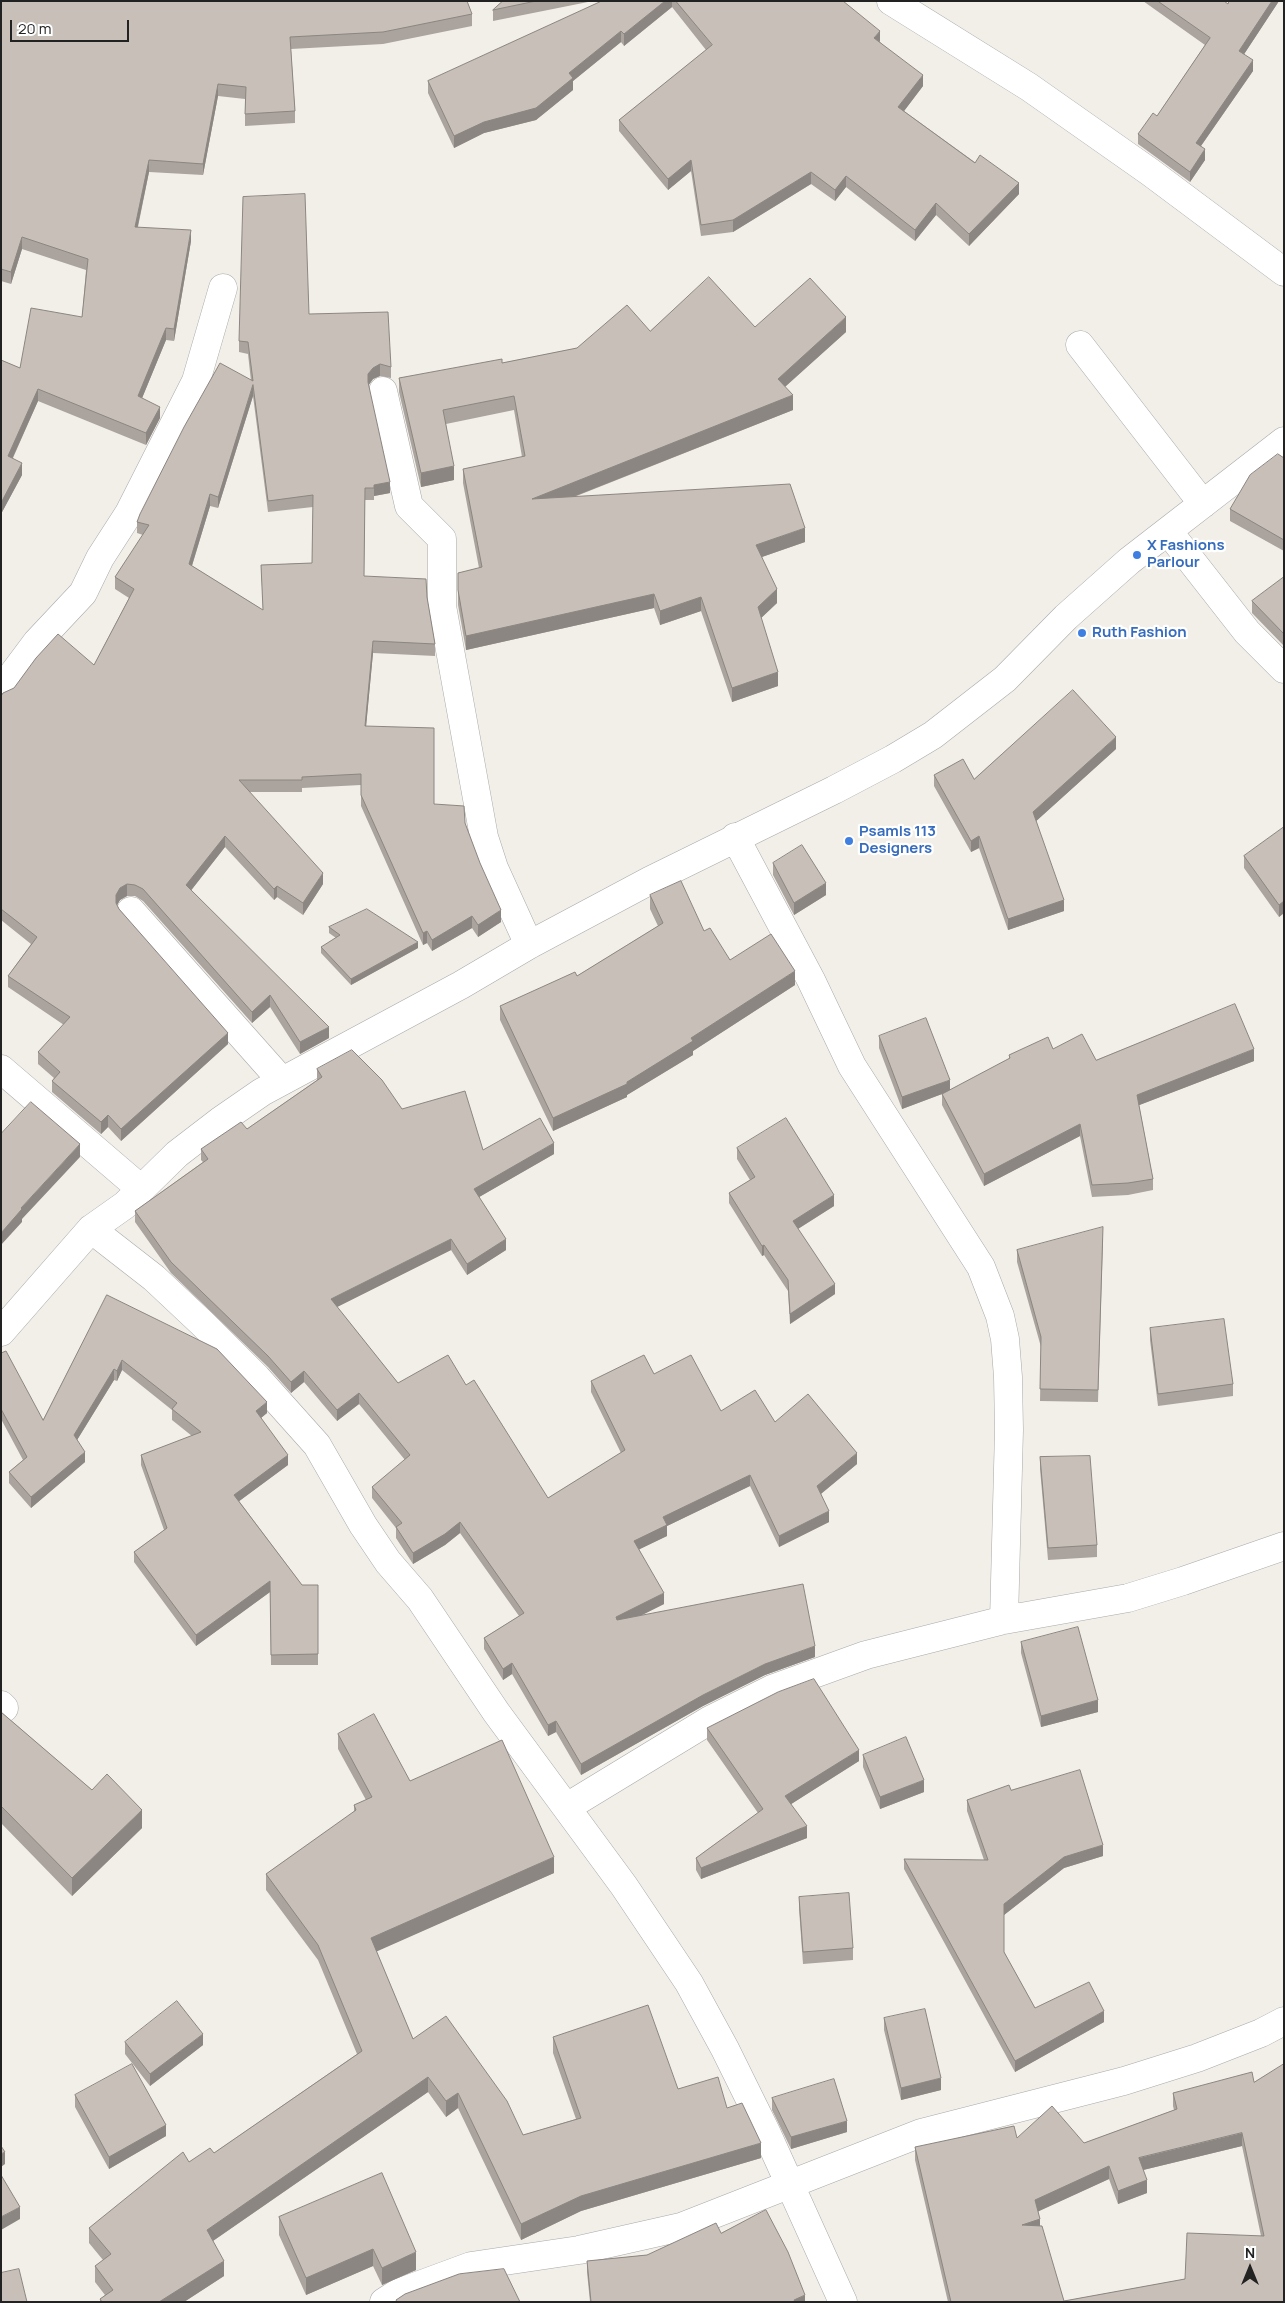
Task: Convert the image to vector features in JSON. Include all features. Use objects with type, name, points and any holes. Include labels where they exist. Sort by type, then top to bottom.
[{"type":"street","points":[[891,1],[1029,87],[1150,172],[1284,272]]},
{"type":"street","points":[[1,690],[37,642],[83,593],[100,558],[129,513],[196,381],[223,288]]},
{"type":"street","points":[[1080,345],[1203,504]]},
{"type":"street","points":[[383,391],[409,506],[442,539],[442,606],[484,837],[494,868],[529,945]]},
{"type":"street","points":[[1,1332],[91,1229],[126,1205],[178,1154],[220,1122],[282,1081],[461,985],[529,945],[736,838],[834,790],[933,735],[1005,679],[1066,617],[1129,561],[1284,441]]},
{"type":"street","points":[[1168,530],[1247,632],[1284,669]]},
{"type":"street","points":[[736,838],[810,980],[852,1066],[980,1267],[992,1292],[1005,1339],[1008,1377],[1009,1430],[1004,1620]]},
{"type":"street","points":[[131,911],[282,1081]]},
{"type":"street","points":[[1,1069],[141,1189]]},
{"type":"street","points":[[91,1229],[154,1278],[203,1324],[257,1378],[317,1445],[363,1525],[388,1562],[420,1599],[496,1712],[568,1807],[652,1925],[689,1983],[725,2049],[790,2184],[843,2302]]},
{"type":"street","points":[[568,1807],[710,1720],[772,1689],[866,1655],[1004,1620],[1128,1598],[1183,1582],[1284,1546]]},
{"type":"street","points":[[384,2302],[398,2293],[471,2266],[579,2250],[681,2227],[921,2133],[1106,2086],[1197,2058],[1261,2033],[1284,2021]]},
{"type":"building","points":[[1,1],[467,1],[472,14],[383,32],[290,37],[295,111],[245,114],[246,87],[218,84],[203,164],[149,160],[135,227],[191,230],[174,329],[166,328],[138,396],[160,407],[146,433],[38,389],[8,456],[22,463],[1,503],[1,360],[20,368],[31,308],[82,317],[88,259],[22,237],[11,272],[1,269]]},
{"type":"building","points":[[503,1],[536,1],[493,10]]},
{"type":"building","points":[[602,1],[665,1],[624,34],[621,31],[569,73],[573,78],[536,108],[484,122],[454,136],[428,81]]},
{"type":"building","points":[[676,1],[843,1],[880,31],[874,38],[923,75],[898,107],[975,163],[980,155],[1019,183],[969,234],[936,203],[915,230],[846,176],[835,190],[811,172],[733,220],[701,225],[691,160],[668,179],[619,120],[712,45]]},
{"type":"building","points":[[1158,1],[1224,1],[1228,4],[1229,1],[1272,1],[1239,51],[1253,60],[1196,143],[1205,149],[1190,172],[1138,134],[1153,113],[1157,116],[1210,38]]},
{"type":"building","points":[[305,194],[309,314],[388,312],[391,367],[380,364],[373,368],[368,374],[368,382],[390,482],[374,485],[374,488],[365,488],[364,576],[426,579],[435,644],[373,641],[365,726],[434,728],[434,804],[464,806],[465,823],[501,910],[478,925],[472,916],[432,940],[427,931],[423,933],[361,795],[361,774],[302,777],[302,780],[239,780],[323,873],[303,903],[277,886],[274,889],[225,836],[186,885],[329,1027],[300,1042],[270,995],[252,1012],[143,889],[127,884],[120,888],[116,895],[116,903],[119,909],[228,1033],[121,1129],[108,1115],[101,1122],[52,1081],[60,1072],[38,1052],[70,1017],[8,976],[37,937],[1,909],[1,696],[3,693],[14,688],[36,658],[58,634],[94,665],[134,589],[115,577],[149,525],[137,522],[184,427],[220,363],[253,381],[248,342],[239,341],[243,197]],"holes":[[[253,385],[268,501],[313,495],[312,563],[261,565],[263,610],[189,564],[210,494],[218,497]]]},
{"type":"building","points":[[709,277],[755,327],[810,278],[846,317],[778,379],[793,395],[532,499],[790,484],[805,528],[756,545],[777,589],[758,607],[778,672],[732,688],[701,597],[660,611],[654,594],[466,636],[458,590],[458,573],[482,567],[463,469],[525,456],[514,396],[443,410],[454,466],[421,473],[399,378],[502,359],[502,363],[577,348],[627,305],[650,331]]},
{"type":"building","points":[[1278,454],[1284,458],[1284,540],[1230,509],[1250,475]]},
{"type":"building","points":[[1284,577],[1284,634],[1252,601]]},
{"type":"building","points":[[1073,690],[1116,737],[1033,812],[1064,900],[1008,919],[979,836],[971,841],[934,775],[963,759],[974,779]]},
{"type":"building","points":[[1284,827],[1284,901],[1279,905],[1244,856]]},
{"type":"building","points":[[802,845],[826,883],[794,903],[773,863]]},
{"type":"building","points":[[681,881],[704,931],[710,928],[730,960],[771,934],[795,971],[691,1038],[693,1041],[627,1082],[627,1084],[553,1118],[500,1006],[575,972],[577,976],[663,923],[650,895]]},
{"type":"building","points":[[367,909],[418,942],[351,979],[321,947],[340,935],[329,927]]},
{"type":"building","points":[[1235,1004],[1254,1049],[1137,1095],[1153,1179],[1128,1183],[1092,1185],[1080,1124],[984,1174],[942,1094],[1010,1058],[1009,1055],[1048,1037],[1053,1049],[1082,1034],[1096,1060]]},
{"type":"building","points":[[926,1018],[950,1080],[902,1097],[879,1036]]},
{"type":"building","points":[[352,1050],[382,1080],[402,1109],[465,1091],[483,1150],[540,1118],[554,1143],[474,1189],[506,1239],[467,1264],[451,1239],[331,1299],[398,1383],[448,1355],[466,1385],[474,1380],[548,1498],[625,1450],[591,1381],[644,1355],[654,1374],[691,1355],[721,1411],[755,1390],[775,1422],[808,1394],[857,1453],[817,1486],[829,1511],[779,1536],[750,1475],[663,1517],[667,1525],[634,1541],[664,1593],[616,1617],[617,1620],[803,1584],[815,1646],[765,1664],[703,1695],[581,1764],[556,1721],[548,1725],[512,1663],[503,1669],[484,1638],[524,1613],[460,1522],[445,1534],[413,1553],[396,1527],[402,1523],[372,1487],[410,1455],[359,1393],[337,1410],[304,1371],[291,1382],[268,1356],[171,1262],[135,1211],[208,1159],[201,1149],[241,1122],[247,1129],[322,1077],[317,1069]]},
{"type":"building","points":[[31,1102],[80,1144],[21,1208],[1,1233],[1,1134]]},
{"type":"building","points":[[786,1118],[834,1195],[793,1221],[835,1284],[790,1314],[788,1280],[764,1245],[762,1246],[729,1193],[755,1177],[737,1148]]},
{"type":"building","points":[[1103,1227],[1098,1390],[1040,1389],[1041,1337],[1017,1250]]},
{"type":"building","points":[[107,1295],[217,1349],[267,1402],[256,1411],[288,1455],[234,1495],[302,1585],[318,1585],[318,1654],[271,1655],[270,1581],[196,1635],[134,1552],[167,1528],[141,1455],[201,1432],[172,1409],[177,1403],[122,1360],[117,1371],[114,1369],[74,1435],[85,1452],[31,1497],[9,1472],[27,1457],[1,1409],[1,1353],[6,1351],[43,1420]]},
{"type":"building","points":[[1224,1319],[1233,1384],[1158,1394],[1150,1328]]},
{"type":"building","points":[[1090,1456],[1097,1545],[1048,1548],[1040,1457]]},
{"type":"building","points":[[1078,1627],[1098,1700],[1041,1716],[1021,1642]]},
{"type":"building","points":[[814,1679],[859,1750],[785,1796],[807,1826],[701,1868],[696,1858],[763,1809],[707,1728],[778,1692]]},
{"type":"building","points":[[1,1712],[92,1790],[107,1774],[142,1810],[72,1878],[1,1806]]},
{"type":"building","points":[[374,1714],[410,1781],[502,1740],[554,1857],[371,1938],[413,2039],[446,2016],[507,2101],[523,2135],[581,2118],[553,2037],[648,2005],[678,2089],[718,2077],[727,2108],[742,2103],[761,2143],[581,2196],[521,2224],[458,2093],[446,2101],[428,2077],[207,2230],[224,2261],[159,2302],[102,2302],[100,2299],[113,2290],[95,2266],[111,2254],[89,2228],[183,2152],[189,2162],[210,2148],[214,2153],[362,2051],[318,1945],[266,1874],[356,1810],[354,1805],[372,1797],[338,1734]]},
{"type":"building","points":[[906,1737],[924,1780],[880,1797],[863,1755]]},
{"type":"building","points":[[1080,1770],[1103,1845],[1064,1857],[1004,1904],[1004,1952],[1035,2008],[1089,1982],[1104,2011],[1015,2061],[904,1859],[988,1860],[967,1800],[1009,1785],[1011,1790]]},
{"type":"building","points":[[849,1893],[853,1948],[803,1952],[799,1897]]},
{"type":"building","points":[[177,2001],[203,2034],[150,2074],[125,2042]]},
{"type":"building","points":[[925,2009],[941,2078],[901,2088],[884,2018]]},
{"type":"building","points":[[132,2064],[166,2125],[109,2157],[75,2095]]},
{"type":"building","points":[[1284,2064],[1284,2302],[951,2302],[915,2147],[1014,2126],[1017,2138],[1052,2106],[1084,2143],[1177,2109],[1173,2093],[1252,2072],[1254,2082]],"holes":[[[1242,2133],[1264,2236],[1187,2233],[1185,2279],[1064,2301],[1042,2226],[1022,2225],[1040,2219],[1035,2200],[1109,2166],[1118,2191],[1147,2180],[1139,2158]]]},
{"type":"building","points":[[834,2079],[847,2121],[791,2137],[772,2098]]},
{"type":"building","points":[[1,2146],[5,2152],[1,2154]]},
{"type":"building","points":[[382,2173],[416,2252],[382,2268],[373,2249],[306,2278],[279,2217]]},
{"type":"building","points":[[1,2175],[20,2207],[1,2217]]},
{"type":"building","points":[[766,2210],[788,2252],[805,2295],[794,2300],[795,2302],[591,2302],[587,2261],[647,2255],[716,2223],[721,2233]]},
{"type":"building","points":[[19,2269],[27,2302],[1,2302],[1,2273]]},
{"type":"building","points":[[504,2269],[520,2302],[397,2302],[396,2300],[405,2294],[459,2274]]},
{"type":"place","name":"X Fashions Parlour","points":[[1137,555]]},
{"type":"place","name":"Ruth Fashion","points":[[1082,633]]},
{"type":"place","name":"Psamls 113 Designers","points":[[849,841]]}]
